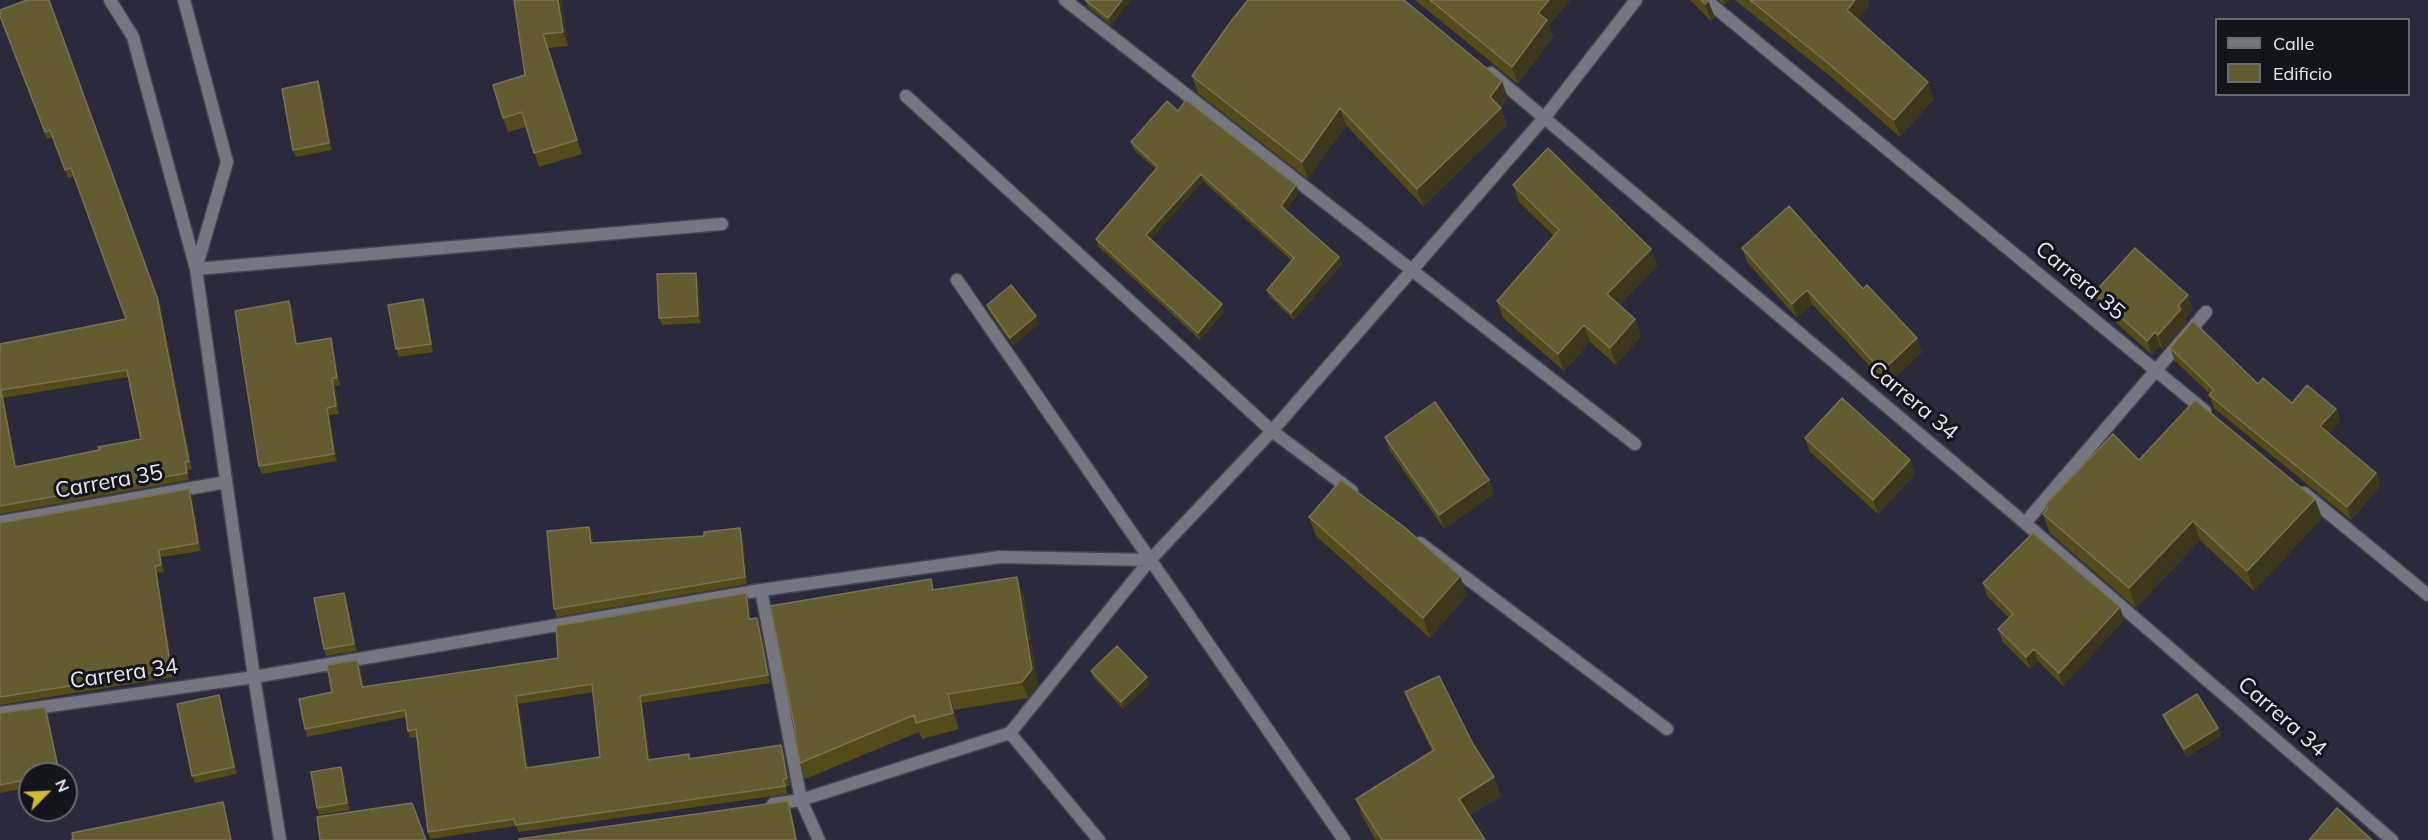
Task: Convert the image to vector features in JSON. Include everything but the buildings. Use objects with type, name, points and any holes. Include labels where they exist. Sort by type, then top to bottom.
[{"type":"street","points":[[110,0],[133,37],[196,269],[254,677],[280,840]]},
{"type":"street","points":[[184,0],[227,162],[196,269]]},
{"type":"street","points":[[1065,0],[1635,444]]},
{"type":"street","points":[[766,805],[801,800],[1010,733],[1150,560],[1272,431],[1413,272],[1545,117],[1636,0]]},
{"type":"street","name":"Carrera 35","points":[[1706,0],[2218,422]]},
{"type":"street","name":"Carrera 34","points":[[1483,66],[2025,523],[2392,840]]},
{"type":"street","points":[[906,96],[1272,431],[1366,502]]},
{"type":"street","points":[[196,269],[722,224]]},
{"type":"street","points":[[957,280],[1344,840]]},
{"type":"street","points":[[2025,523],[2206,312]]},
{"type":"street","name":"Carrera 35","points":[[0,522],[226,482]]},
{"type":"street","points":[[2291,482],[2428,595]]},
{"type":"street","points":[[1413,538],[1667,729]]},
{"type":"street","name":"Carrera 34","points":[[0,713],[254,677],[761,590],[1000,557],[1150,560]]},
{"type":"street","points":[[761,590],[801,800],[819,840]]},
{"type":"street","points":[[1010,733],[1099,840]]}]
